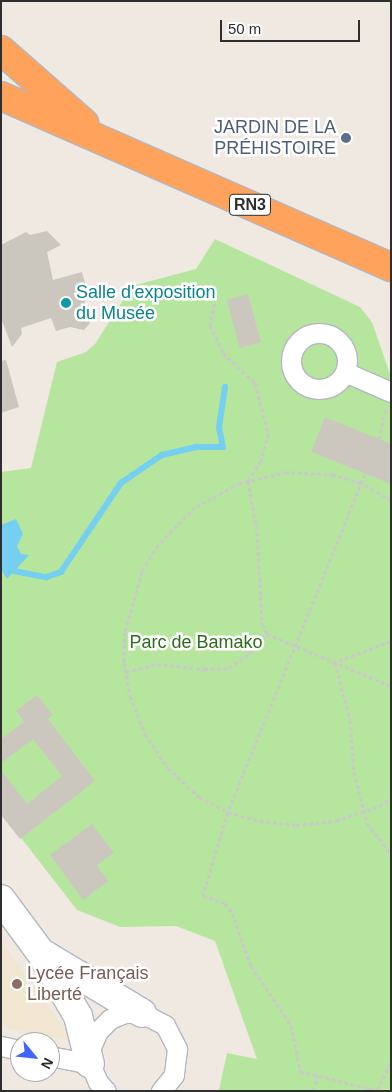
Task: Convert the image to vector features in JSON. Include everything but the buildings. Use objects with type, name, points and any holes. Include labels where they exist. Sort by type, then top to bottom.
[{"type":"highway","points":[[1,50],[108,143]]},
{"type":"highway","points":[[1,96],[108,143]]},
{"type":"highway","name":"RN3","points":[[108,143],[391,268]]},
{"type":"street","points":[[345,372],[390,391]]},
{"type":"street","points":[[1,899],[41,953],[78,1016],[90,1064],[98,1082],[106,1091]]},
{"type":"street","points":[[41,953],[165,1025],[177,1049],[174,1075],[161,1091]]},
{"type":"street","points":[[90,1064],[91,1047],[98,1031],[110,1019],[125,1013],[142,1013]]},
{"type":"street","points":[[60,1058],[90,1064]]},
{"type":"path","points":[[216,297],[210,325],[223,353],[254,383],[264,411],[268,433],[261,461],[248,481],[257,532],[262,624],[267,634],[391,686]]},
{"type":"path","points":[[379,439],[390,391]]},
{"type":"path","points":[[391,500],[361,483],[334,475],[287,472],[248,481],[196,507],[158,544],[142,571],[125,632],[126,672],[130,696],[145,734],[168,768],[200,797],[228,812],[296,825],[336,821],[364,811],[391,798]]},
{"type":"path","points":[[365,474],[228,812],[203,895],[225,903],[232,913],[251,966],[291,1025],[300,1071],[378,1090],[391,1064]]},
{"type":"path","points":[[126,672],[157,664],[204,669],[229,668],[249,654],[267,634]]},
{"type":"path","points":[[336,662],[391,642]]},
{"type":"path","points":[[336,662],[350,720],[354,772],[367,823],[391,854]]},
{"type":"path","points":[[314,1091],[317,1075]]},
{"type":"shaded area","name":"Lycée Français Liberté","points":[[1,942],[74,1041],[60,1038],[60,1032],[27,1032],[1,1027]]},
{"type":"green space","name":"Parc de Bamako","points":[[215,239],[360,307],[372,322],[391,377],[391,1091],[219,1090],[227,1053],[257,1059],[215,941],[176,926],[120,927],[77,910],[1,812],[1,472],[31,468],[57,362],[86,352],[95,344],[132,286],[196,269]]},
{"type":"water","points":[[16,519],[23,534],[17,546],[21,554],[29,555],[7,579],[1,569],[1,525]]},
{"type":"waterway","points":[[14,571],[46,577],[61,572],[121,483],[162,455],[196,447],[223,447],[219,428],[225,387]]},
{"type":"place","name":"JARDIN DE LA PRÉHISTOIRE","points":[[346,138]]},
{"type":"place","name":"Salle d'exposition du Musée","points":[[66,303]]},
{"type":"place","name":"Lycée Français Liberté","points":[[17,984]]}]
